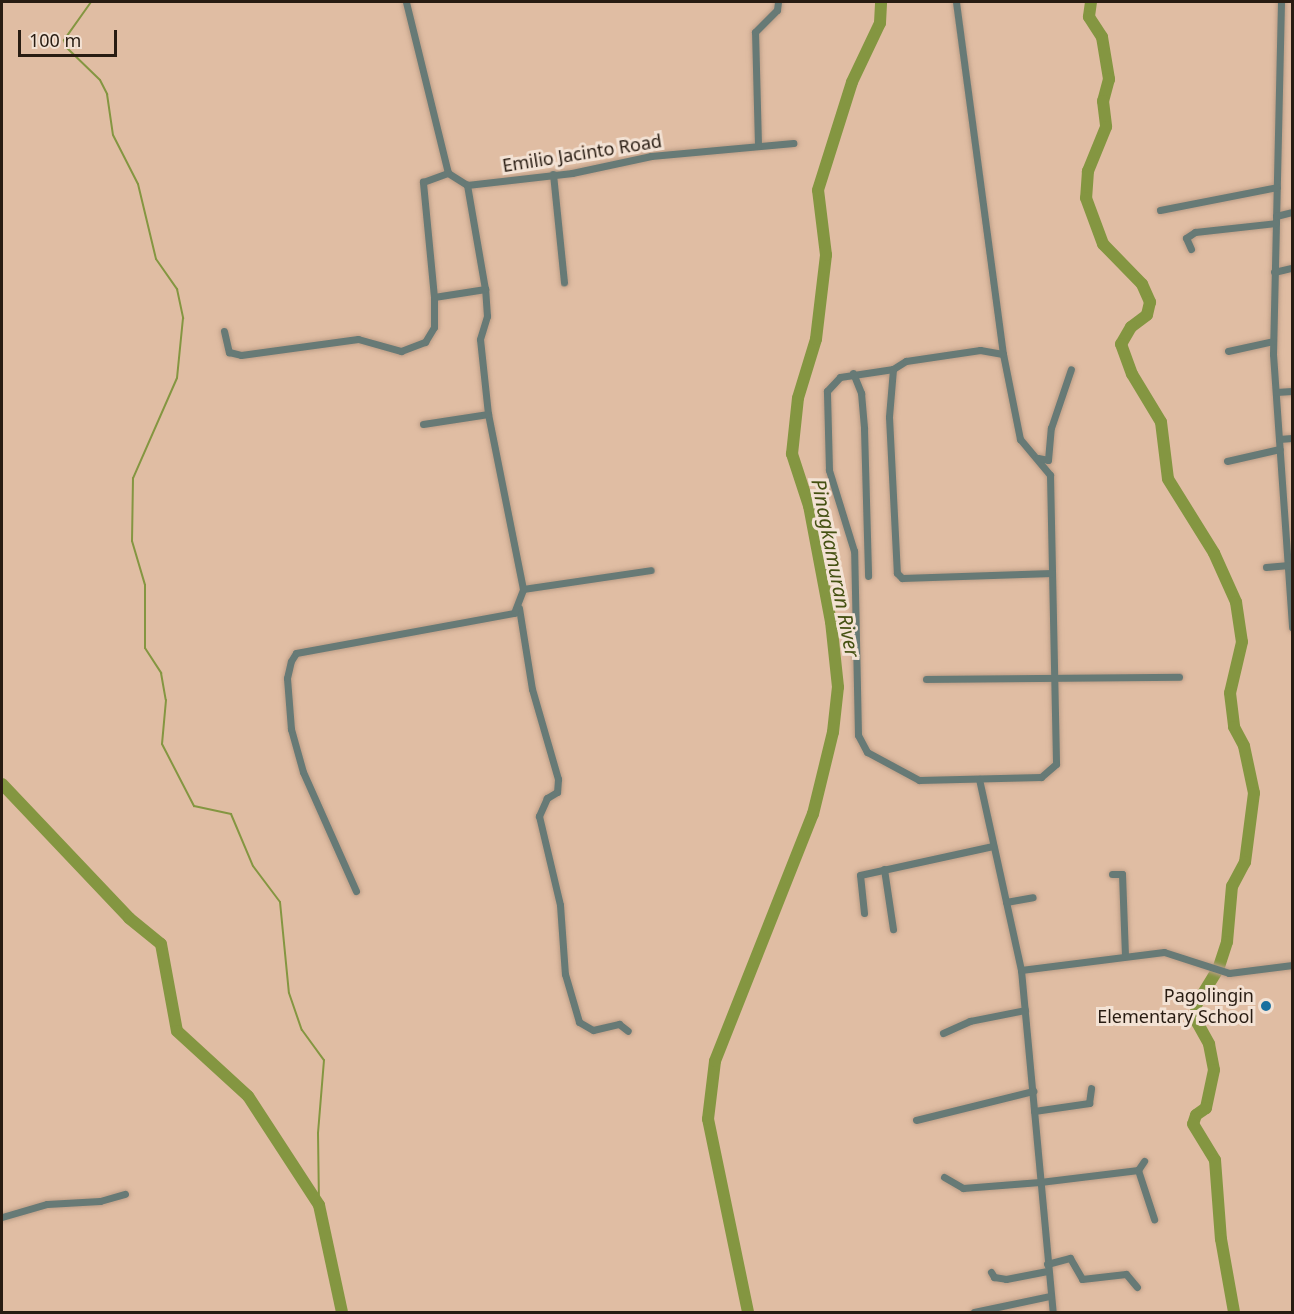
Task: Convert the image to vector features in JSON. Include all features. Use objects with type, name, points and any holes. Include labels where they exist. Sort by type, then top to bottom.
[{"type":"street","points":[[406,2],[448,173],[467,185],[485,289],[487,316],[480,339],[488,414],[523,589],[519,608],[532,689],[558,779],[557,792],[547,798],[539,816],[560,905],[565,974],[579,1022],[593,1030],[619,1024],[628,1030]]},
{"type":"street","points":[[758,145],[755,32],[777,10],[778,2]]},
{"type":"street","points":[[956,2],[1003,354],[1020,439],[1027,452],[1038,458],[1048,460],[1051,428],[1071,369]]},
{"type":"street","points":[[1281,2],[1273,341],[1279,439],[1289,536],[1293,627]]},
{"type":"street","name":"Emilio Jacinto Road","points":[[467,185],[553,174],[651,156],[793,143]]},
{"type":"street","points":[[224,331],[233,355],[358,339],[401,351],[413,350],[430,336],[434,297],[423,182],[448,173]]},
{"type":"street","points":[[553,174],[564,282]]},
{"type":"street","points":[[1160,210],[1277,187]]},
{"type":"street","points":[[1191,249],[1186,238],[1195,232],[1276,219],[1293,212]]},
{"type":"street","points":[[1274,272],[1293,267]]},
{"type":"street","points":[[434,297],[485,289]]},
{"type":"street","points":[[1228,351],[1273,341]]},
{"type":"street","points":[[1003,354],[955,353],[906,361],[893,369],[853,373],[831,382],[827,391],[826,437],[829,470],[854,551],[858,735],[867,752],[897,772],[919,780],[979,779],[1050,773],[1056,764],[1050,475],[1038,458]]},
{"type":"street","points":[[893,369],[889,417],[897,573],[902,578],[1052,573]]},
{"type":"street","points":[[853,373],[863,420],[868,576]]},
{"type":"street","points":[[1276,392],[1293,391]]},
{"type":"street","points":[[423,424],[488,414]]},
{"type":"street","points":[[1279,439],[1293,438]]},
{"type":"street","points":[[1227,461],[1280,449]]},
{"type":"street","points":[[1266,567],[1289,565]]},
{"type":"street","points":[[523,589],[651,570]]},
{"type":"street","points":[[356,891],[303,772],[291,729],[287,678],[291,661],[296,653],[492,620],[519,608]]},
{"type":"street","points":[[926,679],[1055,680],[1179,677]]},
{"type":"street","points":[[979,779],[1021,970],[1047,1268],[1053,1312]]},
{"type":"street","points":[[864,913],[860,875],[993,846]]},
{"type":"street","points":[[884,868],[893,929]]},
{"type":"street","points":[[1112,874],[1122,874],[1125,955]]},
{"type":"street","points":[[1006,902],[1033,897]]},
{"type":"street","points":[[1021,970],[1125,955],[1164,952],[1201,962],[1229,973],[1293,965]]},
{"type":"street","points":[[944,1033],[970,1021],[1025,1010]]},
{"type":"street","points":[[1035,1111],[1089,1103],[1091,1088]]},
{"type":"street","points":[[916,1120],[1033,1091]]},
{"type":"street","points":[[944,1177],[963,1188],[1040,1182],[1138,1170],[1144,1161]]},
{"type":"street","points":[[1138,1170],[1154,1219]]},
{"type":"street","points":[[2,1217],[48,1204],[100,1201],[125,1194]]},
{"type":"street","points":[[991,1272],[994,1277],[1006,1279],[1047,1268],[1071,1258],[1082,1279],[1126,1274],[1137,1287]]},
{"type":"street","points":[[974,1312],[994,1311],[1050,1296]]},
{"type":"waterway","points":[[91,2],[64,40],[66,47],[100,80],[107,94],[113,135],[138,184],[156,259],[177,289],[183,318],[177,378],[133,478],[132,541],[145,585],[145,648],[161,673],[166,700],[162,744],[194,806],[231,814],[253,866],[280,902],[289,993],[302,1030],[324,1060],[318,1133],[319,1205]]},
{"type":"waterway","name":"Pinagkamuran River","points":[[748,1312],[708,1119],[715,1061],[813,814],[833,732],[838,687],[831,622],[809,506],[792,454],[798,398],[816,339],[826,255],[818,190],[852,82],[880,23],[881,2]]},
{"type":"waterway","points":[[1091,2],[1089,17],[1102,37],[1109,79],[1103,101],[1106,127],[1088,171],[1086,198],[1103,244],[1142,284],[1150,302],[1147,315],[1131,327],[1121,344],[1132,374],[1161,422],[1168,479],[1214,553],[1236,602],[1242,642],[1230,693],[1234,727],[1244,746],[1254,793],[1245,862],[1232,886],[1227,942],[1218,969],[1196,1005],[1197,1022],[1209,1044],[1214,1070],[1206,1108],[1196,1115],[1193,1124],[1215,1160],[1221,1239],[1234,1312]]},
{"type":"waterway","points":[[2,784],[129,918],[161,944],[177,1031],[248,1096],[319,1205],[342,1312]]},
{"type":"place","name":"Pagolingin Elementary School","points":[[1266,1006]]}]
